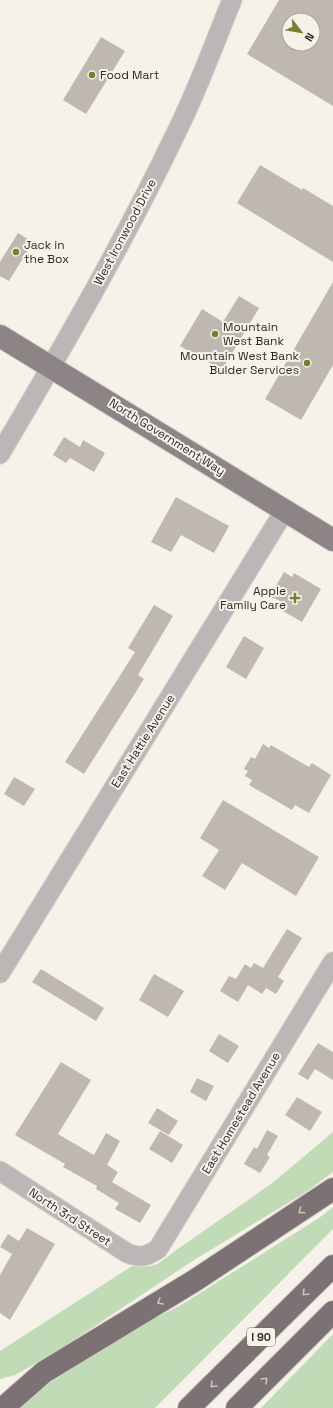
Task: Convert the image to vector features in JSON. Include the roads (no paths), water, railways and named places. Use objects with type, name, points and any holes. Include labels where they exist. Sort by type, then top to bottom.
[{"type":"highway","points":[[3,1408],[44,1372],[194,1281],[333,1189]]},
{"type":"highway","name":"I 90","points":[[189,1408],[333,1266]]},
{"type":"highway","name":"I 90","points":[[237,1408],[333,1312]]},
{"type":"highway","points":[[0,1388],[44,1372]]},
{"type":"main road","name":"North Government Way","points":[[0,336],[52,366],[333,540]]},
{"type":"street","name":"West Ironwood Drive","points":[[0,454],[52,366],[150,186],[178,130],[232,0]]},
{"type":"street","name":"East Hattie Avenue","points":[[0,973],[285,510]]},
{"type":"street","name":"East Homestead Avenue","points":[[142,1257],[158,1250],[333,962]]},
{"type":"street","name":"North 3rd Street","points":[[0,1171],[127,1253],[142,1257]]},
{"type":"place","name":"Food Mart","points":[[92,75]]},
{"type":"place","name":"Jack in the Box","points":[[16,252]]},
{"type":"place","name":"Mountain West Bank","points":[[215,334]]},
{"type":"place","name":"Mountain West Bank Bulder Services","points":[[307,363]]},
{"type":"place","name":"Apple Family Care","points":[[295,598]]}]
